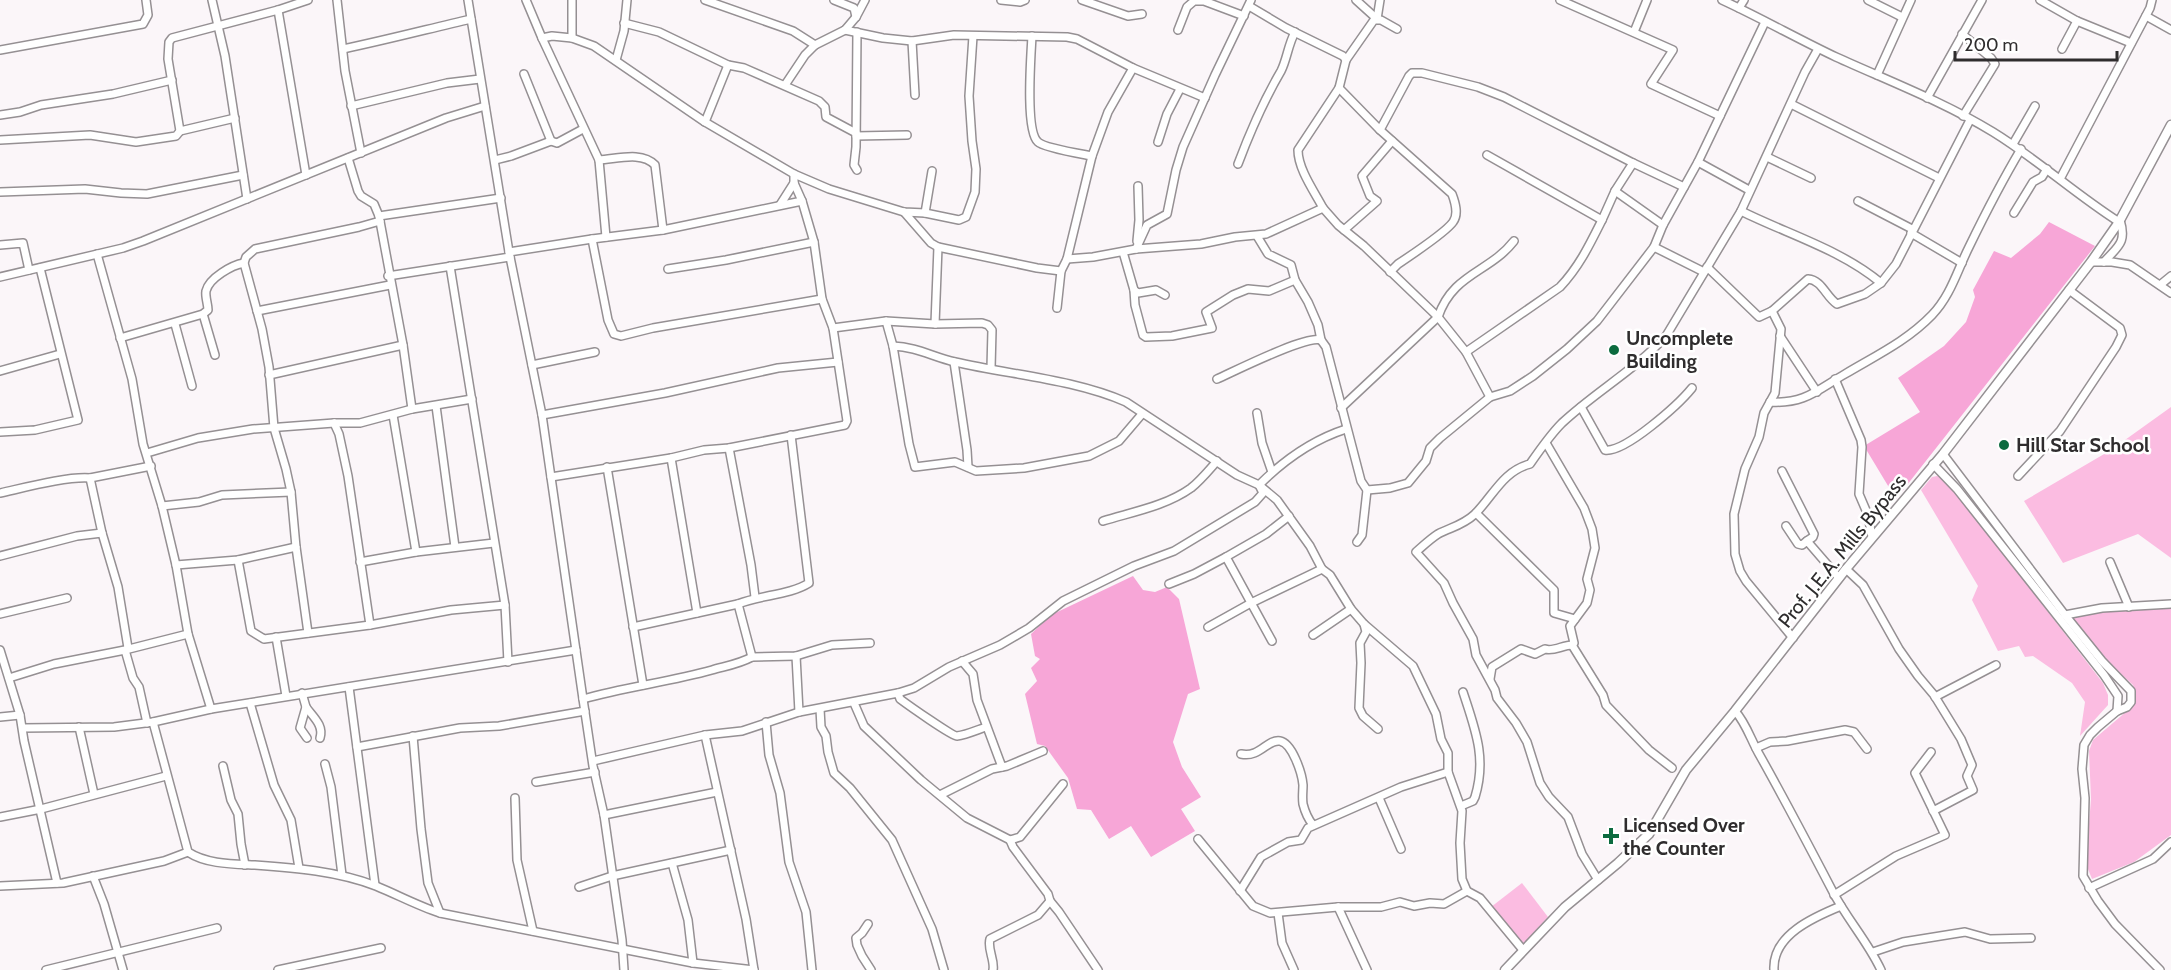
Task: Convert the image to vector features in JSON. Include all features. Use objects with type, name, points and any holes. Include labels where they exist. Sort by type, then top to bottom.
[{"type":"street","points":[[0,50],[143,24],[148,15],[146,0]]},
{"type":"street","points":[[212,0],[219,27],[248,199]]},
{"type":"street","points":[[0,140],[90,135],[136,142],[176,136],[180,130],[168,59],[169,42],[181,35],[219,27],[308,0]]},
{"type":"street","points":[[337,0],[351,106],[361,153]]},
{"type":"street","points":[[468,0],[510,255],[542,415],[592,761],[604,815],[624,970]]},
{"type":"street","points":[[526,0],[599,160],[606,237]]},
{"type":"street","points":[[572,0],[572,38]]},
{"type":"street","points":[[616,60],[620,49],[627,0]]},
{"type":"street","points":[[705,0],[793,31],[815,45]]},
{"type":"street","points":[[834,0],[854,8],[856,17]]},
{"type":"street","points":[[785,85],[815,45],[845,30],[856,17],[865,0]]},
{"type":"street","points":[[1001,0],[1020,3],[1025,0]]},
{"type":"street","points":[[1082,0],[1128,16],[1142,14]]},
{"type":"street","points":[[1356,0],[1377,19],[1397,29]]},
{"type":"street","points":[[1380,0],[1377,19],[1371,23],[1346,60],[1339,87],[1305,136],[1298,150],[1298,157],[1323,208],[1438,317],[1466,352],[1490,397]]},
{"type":"street","points":[[1560,0],[1673,50],[1651,84],[1720,116]]},
{"type":"street","points":[[1634,32],[1647,0]]},
{"type":"street","points":[[1722,0],[1818,49],[1927,98],[2021,149],[2092,205],[2120,221],[2124,232],[2123,239],[2104,262]]},
{"type":"street","points":[[1739,8],[1744,0]]},
{"type":"street","points":[[1868,0],[1902,17]]},
{"type":"street","points":[[1876,75],[1911,0]]},
{"type":"street","points":[[1927,98],[1982,0]]},
{"type":"street","points":[[2040,0],[2077,21],[2132,43]]},
{"type":"street","points":[[2060,179],[2146,16],[2152,0]]},
{"type":"street","points":[[1178,30],[1187,7],[1194,1],[1204,1],[1244,16]]},
{"type":"street","points":[[1136,249],[1147,225],[1167,214],[1183,147],[1250,3],[1295,32],[1343,56],[1346,60]]},
{"type":"street","points":[[278,10],[306,175]]},
{"type":"street","points":[[2146,16],[2171,30]]},
{"type":"street","points":[[343,49],[471,19]]},
{"type":"street","points":[[2062,49],[2077,21]]},
{"type":"street","points":[[1367,490],[1390,488],[1408,483],[1426,461],[1430,448],[1490,397],[1510,391],[1567,349],[1597,321],[1654,247],[1766,22]]},
{"type":"street","points":[[624,23],[659,32],[728,65],[744,68],[819,101],[825,107],[826,117],[856,135],[907,135]]},
{"type":"street","points":[[845,30],[912,41],[954,35],[1067,37],[1077,39],[1133,68],[1205,98]]},
{"type":"street","points":[[857,32],[854,165],[857,170]]},
{"type":"street","points":[[1238,164],[1250,132],[1281,70],[1289,43],[1295,32]]},
{"type":"street","points":[[1654,247],[1705,269],[1756,316],[1772,311],[1808,279],[1820,284],[1837,304],[1865,294],[1881,283],[1896,264],[1966,118],[1995,64],[1962,34]]},
{"type":"street","points":[[542,38],[552,36],[572,38],[594,46],[705,122],[794,174],[829,189],[904,212],[926,213],[959,220],[966,217],[975,192],[976,169],[969,96],[974,36]]},
{"type":"street","points":[[1032,36],[1030,96],[1032,125],[1036,141],[1039,144],[1092,156]]},
{"type":"street","points":[[912,41],[915,95]]},
{"type":"street","points":[[1598,880],[1582,854],[1568,817],[1549,797],[1540,783],[1527,742],[1497,698],[1490,679],[1481,666],[1473,639],[1444,583],[1416,552],[1438,534],[1459,526],[1476,513],[1505,478],[1530,464],[1561,424],[1653,350],[1666,336],[1741,211],[1818,49]]},
{"type":"street","points":[[705,122],[728,65]]},
{"type":"street","points":[[1057,308],[1060,272],[1067,259],[1092,156],[1108,112],[1133,68]]},
{"type":"street","points":[[1380,130],[1403,84],[1409,76],[1417,73],[1452,80],[1504,97],[1684,187]]},
{"type":"street","points":[[524,74],[551,141]]},
{"type":"street","points":[[351,106],[447,83],[480,79]]},
{"type":"street","points":[[0,115],[20,112],[41,105],[113,94],[172,80]]},
{"type":"street","points":[[1339,87],[1380,130],[1452,194],[1455,202],[1456,211],[1452,223],[1390,272]]},
{"type":"street","points":[[1158,142],[1180,88]]},
{"type":"street","points":[[1791,104],[1939,178]]},
{"type":"street","points":[[0,277],[143,241],[446,118],[485,106]]},
{"type":"street","points":[[2013,144],[2034,106]]},
{"type":"street","points":[[180,130],[235,118]]},
{"type":"street","name":"Prof. J.E.A. Mills Bypass","points":[[1505,970],[1565,907],[1649,834],[1686,770],[1794,638],[1872,537],[1942,454],[2091,262],[2120,221],[2171,124]]},
{"type":"street","points":[[495,160],[551,141],[557,143],[584,129]]},
{"type":"street","points":[[1344,230],[1377,201],[1370,196],[1362,177],[1392,141]]},
{"type":"street","points":[[1770,402],[1792,402],[1817,392],[1835,379],[1908,337],[1933,314],[1950,292],[2005,176],[2021,149]]},
{"type":"street","points":[[1487,154],[1602,220]]},
{"type":"street","points":[[599,160],[641,156],[652,161],[655,165],[658,183],[663,230]]},
{"type":"street","points":[[1767,157],[1811,178]]},
{"type":"street","points":[[348,158],[358,191],[361,196],[374,204],[379,218],[388,276],[403,345],[412,409]]},
{"type":"street","points":[[1698,162],[1749,190]]},
{"type":"street","points":[[1466,352],[1560,287],[1572,274],[1584,257],[1633,163]]},
{"type":"street","points":[[2014,213],[2033,182],[2042,177],[2048,169]]},
{"type":"street","points":[[926,213],[932,171]]},
{"type":"street","points":[[551,477],[671,458],[704,450],[729,448],[845,425],[847,421],[832,328],[822,299],[814,242],[794,183],[794,174]]},
{"type":"street","points":[[0,192],[85,189],[147,194],[243,175]]},
{"type":"street","points":[[780,205],[794,183]]},
{"type":"street","points":[[1136,249],[1139,220],[1138,186]]},
{"type":"street","points":[[1616,192],[1663,225]]},
{"type":"street","points":[[308,633],[291,492],[274,428],[262,329],[244,263],[246,257],[255,249],[359,227],[379,218],[501,198]]},
{"type":"street","points":[[388,276],[592,238],[698,224],[802,201]]},
{"type":"street","points":[[1858,201],[1912,231],[1962,263]]},
{"type":"street","points":[[1067,259],[1257,236],[1323,208]]},
{"type":"street","points":[[1741,211],[1839,255],[1868,272],[1881,283]]},
{"type":"street","points":[[904,212],[931,243],[938,247],[1060,272]]},
{"type":"street","points":[[1257,236],[1268,254],[1291,265],[1295,280],[1314,315],[1321,340],[1326,347],[1346,429],[1361,481],[1367,490],[1362,535],[1357,542]]},
{"type":"street","points":[[592,238],[608,320],[614,334],[621,336],[653,328],[822,299]]},
{"type":"street","points":[[1341,408],[1438,317],[1443,302],[1455,288],[1472,273],[1503,254],[1514,241]]},
{"type":"street","points":[[668,269],[814,242]]},
{"type":"street","points":[[0,245],[23,243],[29,270]]},
{"type":"street","points":[[935,324],[938,247]]},
{"type":"street","points":[[1123,252],[1143,335],[1146,337],[1173,336],[1212,328],[1206,312],[1233,295],[1248,289],[1269,291],[1295,280]]},
{"type":"street","points":[[97,254],[132,378],[142,437],[176,565],[188,634],[211,709]]},
{"type":"street","points":[[2091,262],[2123,263],[2171,293]]},
{"type":"street","points":[[120,338],[175,324],[203,314],[208,310],[206,292],[210,283],[232,265],[244,263]]},
{"type":"street","points":[[450,266],[505,605],[508,662]]},
{"type":"street","points":[[0,432],[35,430],[78,420],[40,268]]},
{"type":"street","points":[[2160,285],[2171,276]]},
{"type":"street","points":[[257,311],[390,285]]},
{"type":"street","points":[[1134,290],[1142,294],[1156,290],[1166,295]]},
{"type":"street","points":[[2018,476],[2060,431],[2122,335],[2120,328],[2069,290]]},
{"type":"street","points":[[1772,311],[1780,324],[1776,387],[1764,412],[1756,447],[1745,469],[1736,506],[1735,554],[1746,581],[1794,638]]},
{"type":"street","points":[[203,314],[215,355]]},
{"type":"street","points":[[832,328],[886,321],[988,325],[992,330],[991,368]]},
{"type":"street","points":[[886,321],[893,346],[915,467],[955,462],[976,471],[1024,468],[1089,456],[1119,441],[1142,414]]},
{"type":"street","points":[[175,324],[192,386]]},
{"type":"street","points":[[1780,336],[1817,392]]},
{"type":"street","points":[[1217,379],[1299,343],[1315,338],[1321,340]]},
{"type":"street","points":[[269,375],[403,345]]},
{"type":"street","points":[[893,346],[910,346],[954,362],[1106,393],[1126,402],[1237,475],[1259,485],[1276,500],[1310,546],[1322,569],[1330,574],[1351,609],[1364,624],[1413,666],[1422,682],[1433,706],[1441,739],[1448,753],[1448,772],[1461,806],[1461,873],[1467,891],[1480,898],[1523,950]]},
{"type":"street","points":[[531,365],[596,352]]},
{"type":"street","points":[[0,371],[60,354]]},
{"type":"street","points":[[542,415],[665,393],[778,368],[838,362]]},
{"type":"street","points":[[954,362],[968,450],[968,467]]},
{"type":"street","points":[[1835,379],[1861,440],[1859,494],[1868,515],[1872,537]]},
{"type":"street","points":[[1581,407],[1605,450],[1610,450],[1625,443],[1670,412],[1692,388]]},
{"type":"street","points":[[147,453],[198,438],[274,428],[360,423],[412,409],[472,399]]},
{"type":"street","points":[[436,406],[455,547]]},
{"type":"street","points":[[1257,412],[1262,443],[1272,472]]},
{"type":"street","points":[[393,415],[416,552]]},
{"type":"street","points":[[334,423],[341,441],[348,476],[370,625]]},
{"type":"street","points":[[1259,485],[1299,451],[1320,439],[1346,429]]},
{"type":"street","points":[[633,627],[738,604],[755,597],[798,588],[809,583],[791,435]]},
{"type":"street","points":[[1546,443],[1584,508],[1595,548],[1587,579],[1590,590],[1587,603],[1570,626],[1574,644],[1572,645],[1603,695],[1606,705],[1649,750],[1672,768]]},
{"type":"street","points":[[729,448],[755,597]]},
{"type":"street","points":[[1942,454],[1966,483],[2013,553]]},
{"type":"street","points":[[671,458],[697,613]]},
{"type":"street","points":[[1103,521],[1167,501],[1198,481],[1217,461]]},
{"type":"street","points":[[1934,464],[2065,615],[2107,673],[2118,696],[2117,711]]},
{"type":"street","points":[[0,493],[151,466]]},
{"type":"street","points":[[607,467],[643,685]]},
{"type":"street","points":[[1782,471],[1814,534],[1813,537],[1802,545],[1798,544],[1786,526]]},
{"type":"street","points":[[90,478],[102,533],[118,587],[133,678],[139,687],[188,852],[199,859],[245,865],[299,868],[342,875],[375,885],[440,913],[693,963],[754,970],[746,919],[705,735]]},
{"type":"street","points":[[1957,489],[1966,483]]},
{"type":"street","points":[[592,761],[705,735],[742,731],[799,712],[854,703],[914,688],[962,661],[1000,645],[1029,628],[1063,601],[1184,545],[1256,502],[1263,493],[1259,485]]},
{"type":"street","points":[[162,506],[199,502],[222,495],[291,492]]},
{"type":"street","points":[[1476,513],[1554,590],[1554,613],[1575,619]]},
{"type":"street","points":[[1169,585],[1194,574],[1266,534],[1289,516]]},
{"type":"street","points":[[0,556],[77,536],[102,533]]},
{"type":"street","points":[[1807,541],[1839,578]]},
{"type":"street","points":[[360,562],[416,552],[494,543]]},
{"type":"street","points":[[176,565],[238,560],[296,547]]},
{"type":"street","points":[[1226,557],[1272,641]]},
{"type":"street","points":[[238,560],[251,631],[264,639],[370,625],[451,610],[505,605]]},
{"type":"street","points":[[2110,562],[2129,607]]},
{"type":"street","points":[[1208,627],[1251,603],[1322,569]]},
{"type":"street","points":[[1846,570],[1863,585],[1899,649],[1935,697],[1961,739],[1972,765],[1967,776],[1973,790],[1933,811]]},
{"type":"street","points":[[2032,576],[2107,673],[2128,688],[2132,696],[2127,707],[2117,711],[2090,735],[2084,745],[2082,769],[2085,798],[2083,876],[2115,924],[2160,970]]},
{"type":"street","points":[[0,614],[67,597]]},
{"type":"street","points":[[738,604],[752,657]]},
{"type":"street","points":[[2065,615],[2102,608],[2171,604]]},
{"type":"street","points":[[1313,635],[1351,609]]},
{"type":"street","points":[[1364,624],[1366,632],[1360,643],[1359,708],[1363,716],[1378,729]]},
{"type":"street","points":[[9,678],[54,664],[188,634]]},
{"type":"street","points":[[276,637],[286,696]]},
{"type":"street","points":[[583,699],[694,675],[737,664],[752,657],[796,656],[832,645],[870,643]]},
{"type":"street","points":[[1490,679],[1492,667],[1521,648],[1535,654],[1545,649],[1572,645]]},
{"type":"street","points":[[0,650],[20,715],[57,883]]},
{"type":"street","points":[[23,728],[114,727],[150,722],[302,693],[576,650]]},
{"type":"street","points":[[796,656],[799,712]]},
{"type":"street","points":[[962,661],[973,674],[977,700],[1002,767]]},
{"type":"street","points":[[1935,697],[1996,665]]},
{"type":"street","points":[[350,687],[375,885]]},
{"type":"street","points":[[1461,806],[1473,801],[1475,797],[1480,753],[1479,742],[1463,692]]},
{"type":"street","points":[[302,693],[306,707],[319,724],[322,732],[320,738]]},
{"type":"street","points":[[898,693],[900,699],[951,734],[957,736],[986,727]]},
{"type":"street","points":[[250,703],[274,785],[291,820],[299,868]]},
{"type":"street","points":[[854,703],[864,726],[876,740],[967,818],[1010,840],[1098,970]]},
{"type":"street","points":[[306,707],[300,728],[306,738]]},
{"type":"street","points":[[820,709],[821,727],[826,736],[834,773],[850,788],[892,840],[932,929],[944,970]]},
{"type":"street","points":[[357,747],[460,728],[499,726],[585,711]]},
{"type":"street","points":[[1735,711],[1744,720],[1756,748],[1834,895],[1873,952],[1881,970]]},
{"type":"street","points":[[0,717],[20,715]]},
{"type":"street","points":[[766,722],[770,755],[780,793],[789,862],[806,912],[812,970]]},
{"type":"street","points":[[79,728],[94,794]]},
{"type":"street","points":[[1756,748],[1770,742],[1788,741],[1845,730],[1854,732],[1867,749]]},
{"type":"street","points":[[413,736],[428,883],[440,913]]},
{"type":"street","points":[[1241,754],[1255,754],[1275,741],[1282,741],[1288,746],[1303,785],[1303,803],[1308,819],[1313,825]]},
{"type":"street","points":[[940,795],[993,769],[1043,751]]},
{"type":"street","points":[[1834,895],[1896,856],[1945,835],[1915,773],[1931,752]]},
{"type":"street","points":[[326,764],[342,875]]},
{"type":"street","points":[[223,766],[231,800],[238,814],[245,865]]},
{"type":"street","points":[[536,782],[595,772]]},
{"type":"street","points":[[1240,891],[1262,857],[1288,842],[1301,840],[1308,828],[1313,825],[1379,798],[1401,786],[1448,772]]},
{"type":"street","points":[[0,817],[40,809],[166,776]]},
{"type":"street","points":[[1010,840],[1020,837],[1063,784]]},
{"type":"street","points":[[604,815],[717,792]]},
{"type":"street","points":[[515,798],[517,860],[533,931]]},
{"type":"street","points":[[1379,798],[1401,849]]},
{"type":"street","points":[[1198,839],[1253,906],[1260,910],[1278,913],[1338,907],[1373,908],[1400,902],[1414,906],[1430,903],[1444,904],[1467,891]]},
{"type":"street","points":[[2089,888],[2153,859],[2171,842]]},
{"type":"street","points":[[579,887],[612,876],[730,850]]},
{"type":"street","points":[[0,886],[57,883],[164,861],[188,852]]},
{"type":"street","points":[[672,863],[688,920],[693,963]]},
{"type":"street","points":[[93,876],[104,904],[123,970]]},
{"type":"street","points":[[993,970],[990,939],[1038,915],[1050,901]]},
{"type":"street","points":[[1774,970],[1778,947],[1789,936],[1818,916],[1841,906]]},
{"type":"street","points":[[1338,907],[1367,970]]},
{"type":"street","points":[[1278,913],[1282,943],[1294,970]]},
{"type":"street","points":[[868,924],[856,938],[857,945],[871,970]]},
{"type":"street","points":[[46,970],[217,928]]},
{"type":"street","points":[[1873,952],[1903,942],[1965,932],[1990,939],[2031,938]]},
{"type":"street","points":[[278,970],[381,948]]},
{"type":"shaded area","points":[[2049,222],[2095,246],[1896,499],[1864,446],[1920,412],[1898,378],[1944,346],[1966,322],[1975,297],[1973,290],[1994,251],[2011,258],[2040,234]]},
{"type":"shaded area","points":[[2171,407],[2171,558],[2138,534],[2063,563],[2024,501],[2111,450]]},
{"type":"shaded area","points":[[1932,477],[1944,477],[2103,683],[2108,695],[2108,705],[2080,736],[2085,702],[2072,683],[2033,656],[2025,657],[2019,646],[1998,651],[1972,600],[1978,586],[1921,490]]},
{"type":"shaded area","points":[[1133,576],[1143,590],[1155,592],[1167,587],[1179,599],[1200,689],[1188,694],[1173,742],[1182,767],[1201,797],[1181,809],[1195,831],[1151,857],[1131,826],[1109,839],[1091,810],[1077,809],[1068,778],[1045,746],[1037,744],[1025,694],[1037,681],[1031,668],[1040,659],[1035,656],[1031,634],[1051,615]]},
{"type":"shaded area","points":[[2171,607],[2171,835],[2134,862],[2092,879],[2088,869],[2087,849],[2091,799],[2089,751],[2093,740],[2134,705],[2136,696],[2133,685],[2108,662],[2071,616],[2099,611]]},
{"type":"shaded area","points":[[1522,883],[1548,917],[1523,944],[1491,907]]},
{"type":"place","name":"Uncomplete Building","points":[[1614,350]]},
{"type":"place","name":"Hill Star School","points":[[2004,445]]},
{"type":"place","name":"Licensed Over the Counter","points":[[1611,836]]}]
